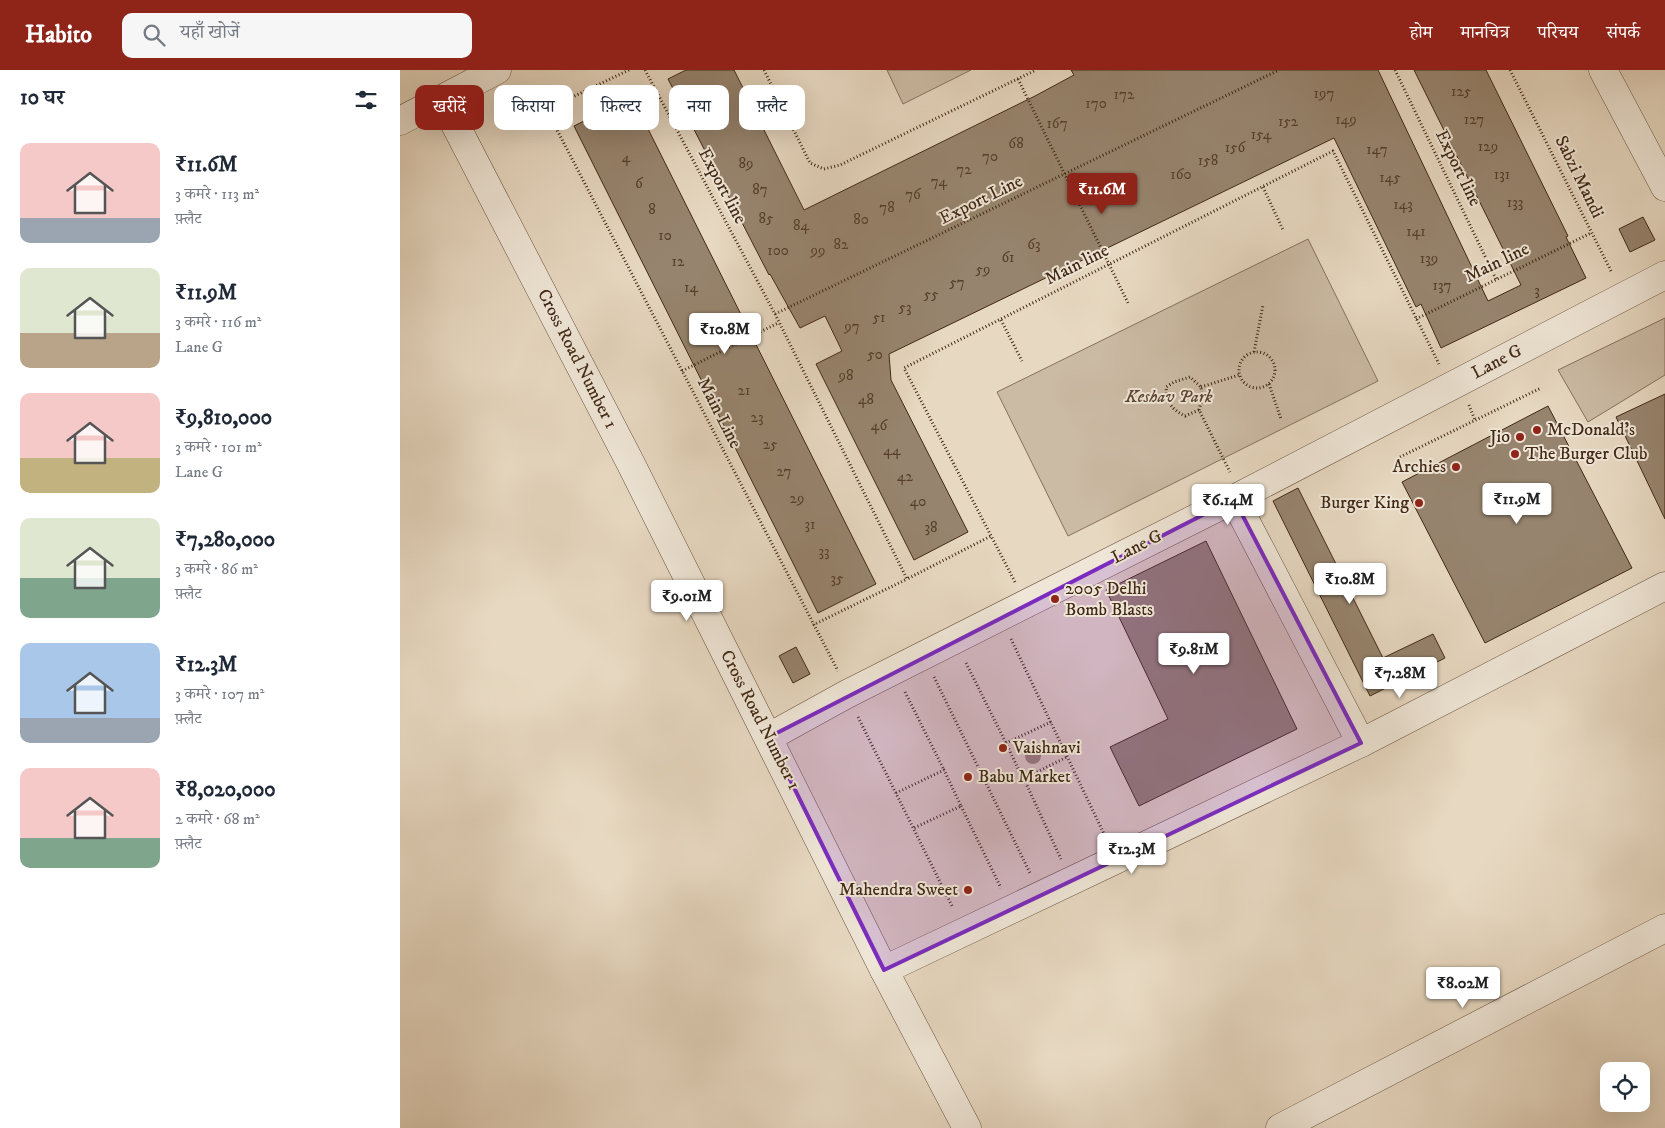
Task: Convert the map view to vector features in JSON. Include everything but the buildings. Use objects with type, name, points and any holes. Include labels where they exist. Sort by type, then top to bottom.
[{"type":"street","points":[[468,85],[496,70]]},
{"type":"street","points":[[1603,70],[1665,185]]},
{"type":"street","points":[[400,121],[415,113]]},
{"type":"street","name":"Cross Road Number 1","points":[[458,130],[769,737],[884,970],[967,1128]]},
{"type":"street","name":"Lane G","points":[[769,737],[1000,616],[1238,497],[1459,395],[1624,296],[1665,274]]},
{"type":"street","points":[[1238,497],[1361,743]]},
{"type":"street","points":[[884,970],[1361,743],[1665,586]]},
{"type":"street","points":[[1280,1128],[1665,928]]},
{"type":"path","name":"Main Line","points":[[629,70],[562,102],[555,113],[556,128],[814,625],[965,931]]},
{"type":"path","name":"Export line","points":[[645,70],[775,314],[907,579]]},
{"type":"path","points":[[764,70],[810,163],[824,169],[840,165],[1036,70]]},
{"type":"path","name":"Export Line","points":[[775,314],[1279,70]]},
{"type":"path","name":"Export line","points":[[1395,70],[1496,279]]},
{"type":"path","name":"Sabzi Mandi","points":[[1510,70],[1624,296]]},
{"type":"path","points":[[1018,79],[1129,305]]},
{"type":"path","name":"Main line","points":[[1026,604],[904,368],[1333,152],[1416,319],[1459,395],[1476,420]]},
{"type":"path","points":[[1263,187],[1283,230]]},
{"type":"path","name":"Main line","points":[[1416,319],[1591,233]]},
{"type":"path","points":[[1254,352],[1263,305]]},
{"type":"path","points":[[1001,320],[1022,361]]},
{"type":"path","points":[[682,372],[778,323]]},
{"type":"path","points":[[1254,352],[1264,354],[1272,361],[1275,372],[1269,384],[1258,389],[1246,385],[1239,375],[1242,359],[1254,352]]},
{"type":"path","points":[[1202,387],[1239,375]]},
{"type":"path","points":[[1199,410],[1185,416],[1174,410],[1167,400],[1166,387],[1174,382],[1190,377],[1202,387]]},
{"type":"path","points":[[1269,384],[1282,419]]},
{"type":"path","points":[[1202,387],[1199,410],[1238,497]]},
{"type":"path","points":[[1400,457],[1541,388]]},
{"type":"path","points":[[814,625],[991,536]]},
{"type":"path","points":[[1000,616],[1116,859]]},
{"type":"path","points":[[962,656],[1024,778],[1063,862]]},
{"type":"path","points":[[931,671],[1032,876]]},
{"type":"path","points":[[902,685],[1003,890]]},
{"type":"path","points":[[1006,743],[1051,722]]},
{"type":"path","points":[[1024,778],[1067,757]]},
{"type":"path","points":[[896,793],[944,770]]},
{"type":"path","points":[[914,828],[961,806]]},
{"type":"highlighted area","points":[[1234,499],[1361,743],[884,970],[769,737]]},
{"type":"green space","points":[[887,70],[971,70],[903,104]]},
{"type":"green space","name":"Keshav Park","points":[[1308,239],[1378,381],[1068,536],[997,392]]},
{"type":"green space","points":[[1665,318],[1665,375],[1588,422],[1558,370]]},
{"type":"place","name":"McDonald's","points":[[1537,430]]},
{"type":"place","name":"Jio","points":[[1520,437]]},
{"type":"place","name":"The Burger Club","points":[[1515,454]]},
{"type":"place","name":"Archies","points":[[1456,467]]},
{"type":"place","name":"Burger King","points":[[1419,503]]},
{"type":"place","name":"2005 Delhi Bomb Blasts","points":[[1055,599]]},
{"type":"place","name":"Vaishnavi","points":[[1003,748]]},
{"type":"place","name":"Babu Market","points":[[968,777]]},
{"type":"place","name":"Mahendra Sweet","points":[[968,890]]}]
